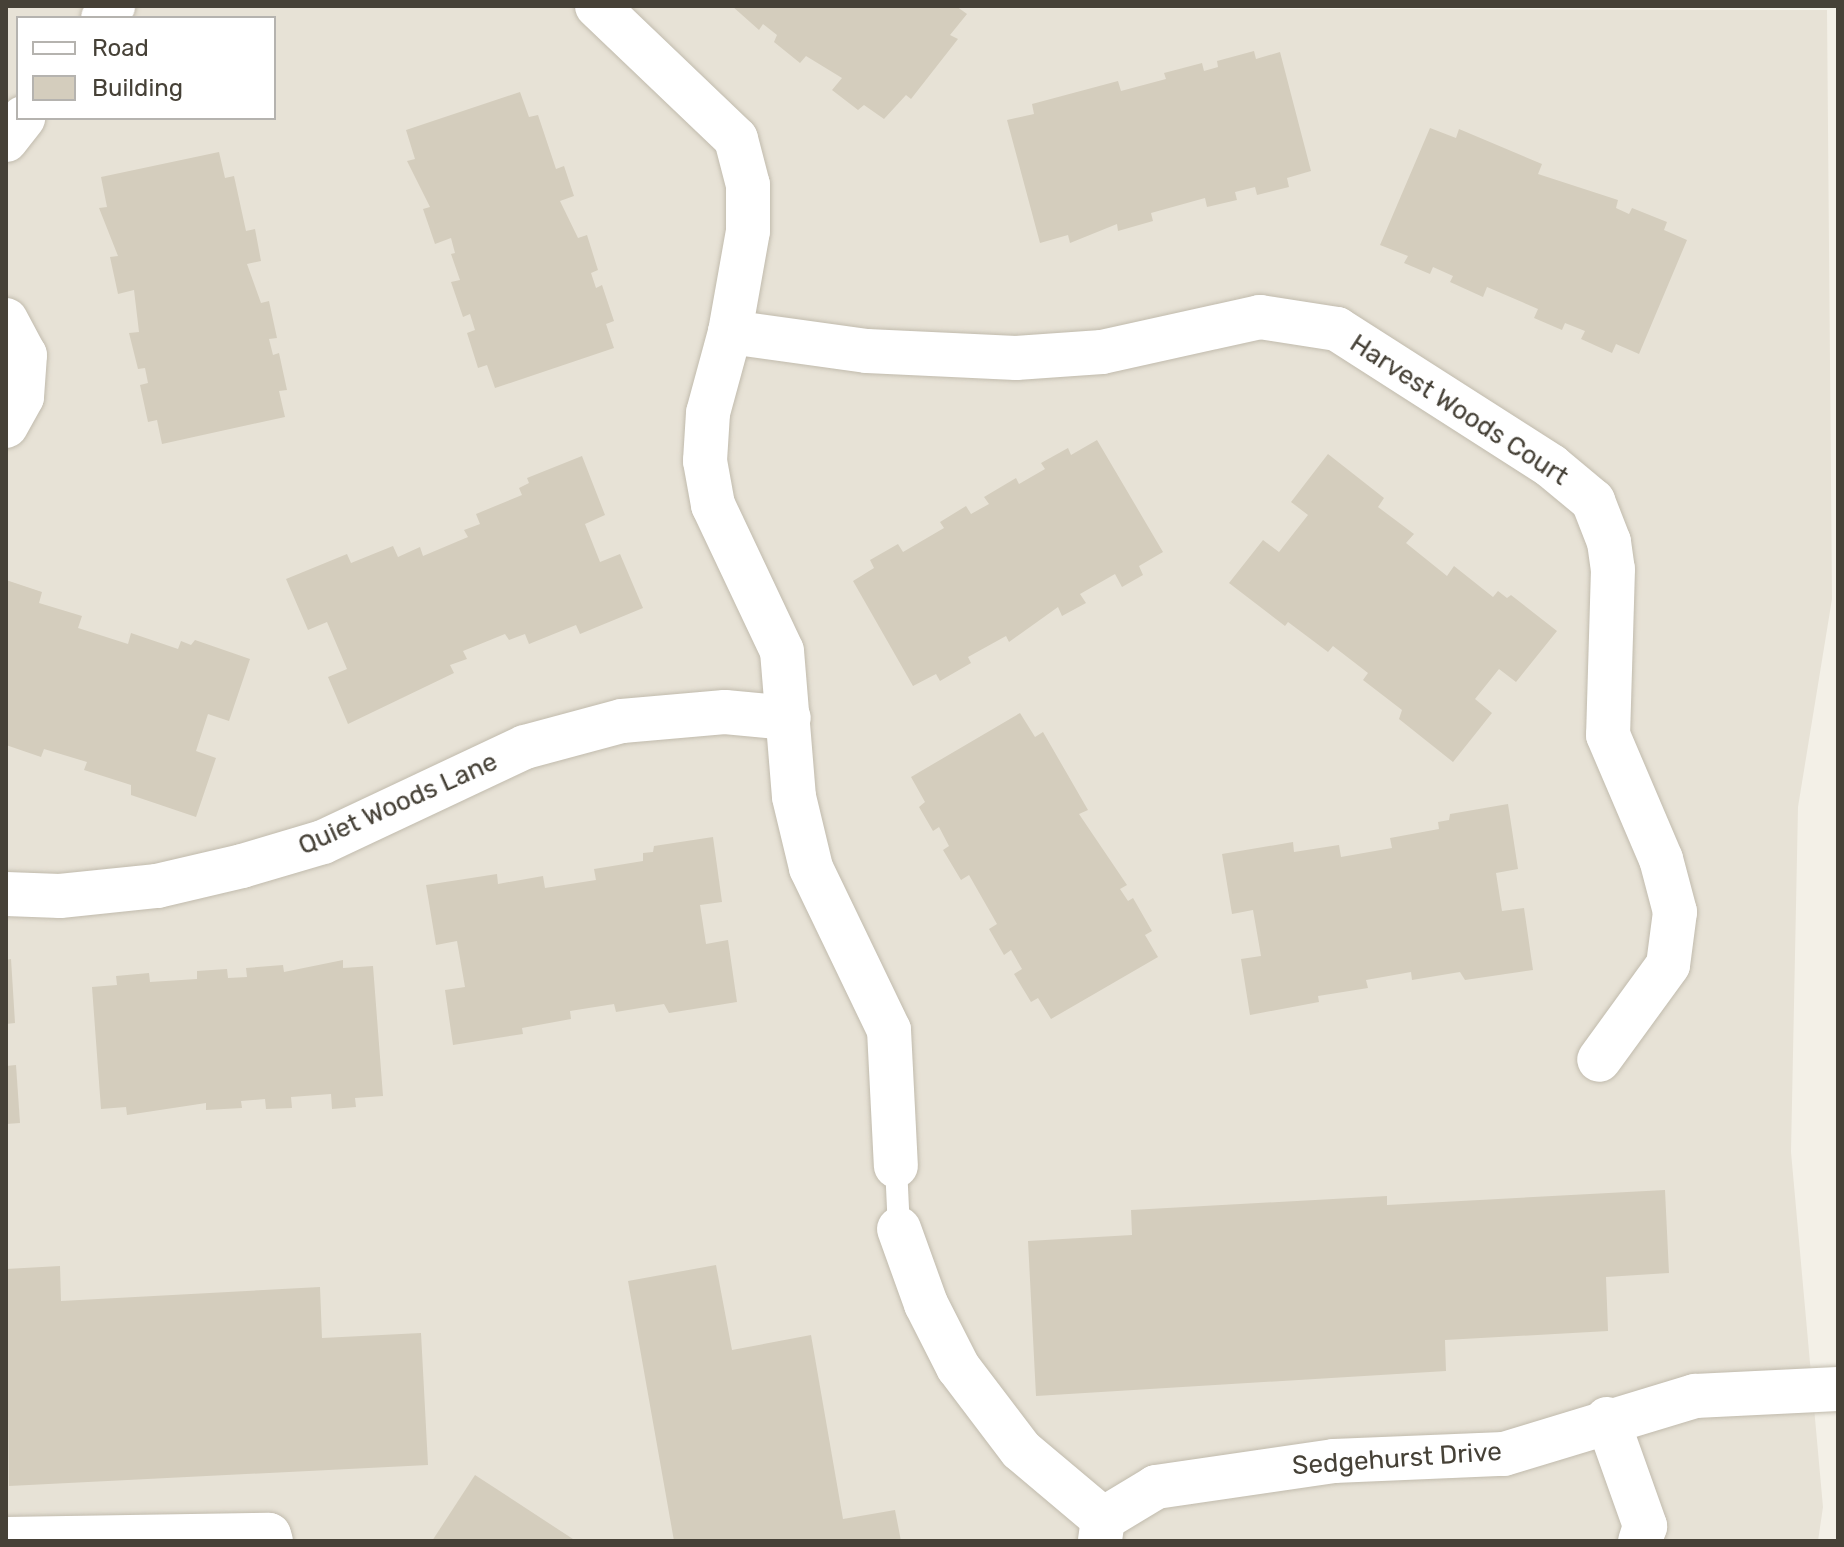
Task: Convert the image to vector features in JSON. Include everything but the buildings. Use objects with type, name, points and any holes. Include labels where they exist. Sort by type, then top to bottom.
[{"type":"street","points":[[597,6],[736,139],[748,185],[748,231],[730,332],[708,413],[705,461],[713,505],[782,651],[794,797],[811,868],[889,1030],[896,1166]]},
{"type":"street","points":[[6,140],[21,120]]},
{"type":"street","name":"Harvest Woods Court","points":[[730,332],[867,351],[1016,358],[1102,352],[1260,317],[1337,329],[1551,466],[1583,492],[1599,515],[1613,569],[1608,735],[1661,859],[1675,912],[1668,965],[1599,1060]]},
{"type":"street","points":[[6,320],[25,355],[22,397],[6,426]]},
{"type":"street","name":"Quiet Woods Lane","points":[[6,894],[60,896],[157,886],[242,866],[323,842],[525,747],[622,721],[725,712],[789,718]]},
{"type":"street","points":[[899,1229],[926,1304],[958,1367],[1021,1450],[1102,1530]]},
{"type":"street","name":"Sedgehurst Drive","points":[[1102,1530],[1156,1487],[1334,1461],[1504,1454],[1607,1419],[1695,1396],[1838,1389]]},
{"type":"street","points":[[1607,1419],[1645,1526],[1640,1541]]},
{"type":"street","points":[[6,1539],[269,1535],[271,1541]]},
{"type":"lane","points":[[896,1166],[899,1229]]},
{"type":"shaded area","points":[[6,6],[1827,10],[1832,599],[1798,807],[1791,1152],[1823,1507],[1818,1541],[6,1541]]}]
